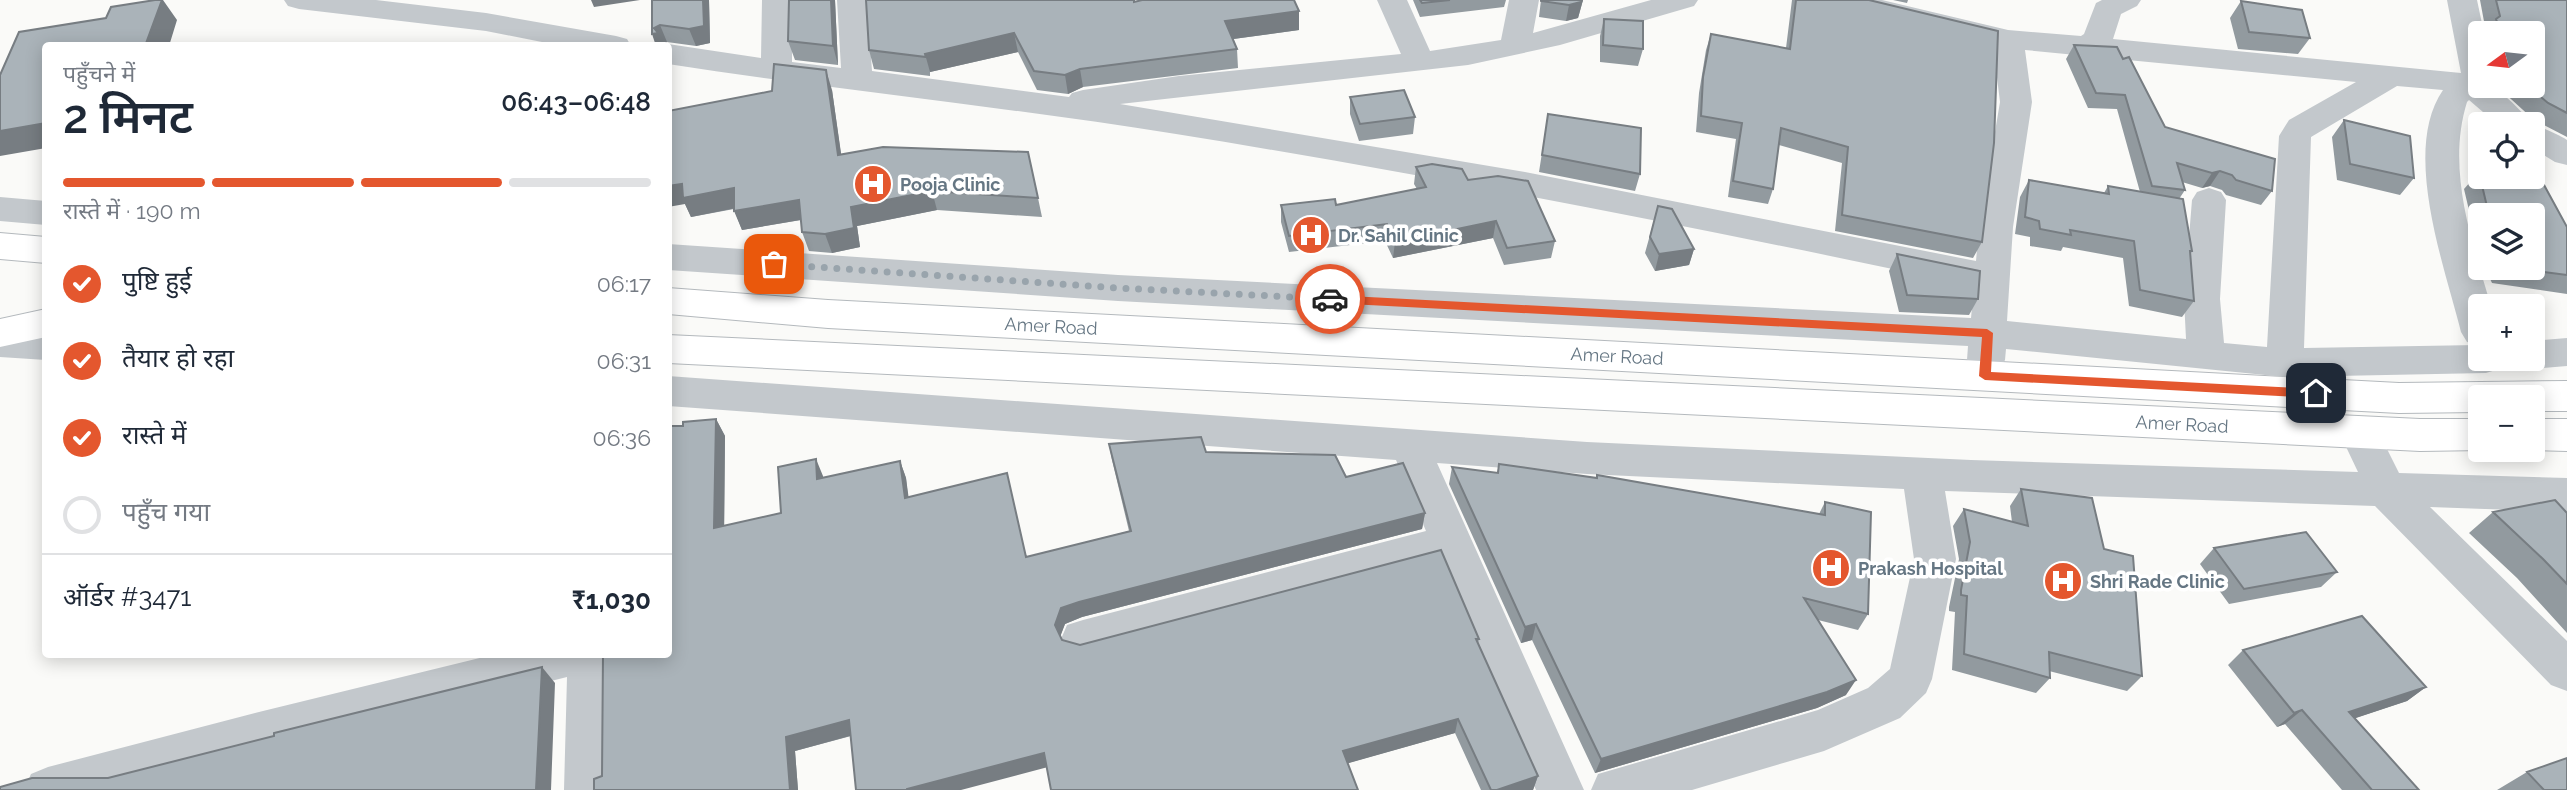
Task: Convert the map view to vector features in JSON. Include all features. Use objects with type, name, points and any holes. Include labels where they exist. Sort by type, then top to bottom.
[{"type":"highway","points":[[0,246],[42,250]]},
{"type":"highway","name":"Amer Road","points":[[672,301],[841,315],[2399,398],[2567,396]]},
{"type":"highway","points":[[0,313],[42,317]]},
{"type":"highway","points":[[0,333],[42,324]]},
{"type":"highway","name":"Amer Road","points":[[672,349],[2359,432],[2468,435]]},
{"type":"highway","points":[[2545,435],[2567,435]]},
{"type":"street","points":[[299,0],[489,11],[601,42]]},
{"type":"street","points":[[776,71],[777,0]]},
{"type":"street","points":[[852,0],[857,81]]},
{"type":"street","points":[[1392,0],[1420,62]]},
{"type":"street","points":[[1515,47],[1524,0]]},
{"type":"street","points":[[1055,105],[1170,85],[1420,62],[1515,47],[1684,0]]},
{"type":"street","points":[[1854,0],[1861,4],[2008,39],[2388,77],[2450,80],[2468,86]]},
{"type":"street","points":[[2085,47],[2098,39],[2107,9],[2126,0]]},
{"type":"street","points":[[2462,0],[2468,30]]},
{"type":"street","points":[[1985,376],[1996,227],[2016,102],[2008,39]]},
{"type":"street","points":[[672,55],[776,71],[1055,105],[1506,179],[1755,226],[1992,277]]},
{"type":"street","points":[[2285,363],[2295,136],[2301,128],[2388,77]]},
{"type":"street","points":[[2468,87],[2452,100],[2441,142],[2443,185],[2470,294]]},
{"type":"street","points":[[2488,98],[2504,112]]},
{"type":"street","points":[[2545,141],[2567,154]]},
{"type":"street","points":[[2206,354],[2202,299],[2209,200]]},
{"type":"street","points":[[0,209],[42,213]]},
{"type":"street","points":[[672,257],[1118,288],[1987,333],[2285,363],[2468,359]]},
{"type":"street","points":[[0,343],[42,346]]},
{"type":"street","points":[[2545,354],[2567,352]]},
{"type":"street","points":[[672,391],[1587,458],[2387,491],[2567,495]]},
{"type":"street","points":[[2359,432],[2387,491],[2567,671]]},
{"type":"street","points":[[1409,445],[1560,790]]},
{"type":"street","points":[[1615,790],[1824,730],[1884,703],[1910,679],[1935,559],[1922,473]]},
{"type":"street","points":[[1083,639],[1451,542]]},
{"type":"street","points":[[48,790],[263,732],[564,658]]},
{"type":"street","points":[[588,790],[590,658]]},
{"type":"building","points":[[162,0],[146,42],[42,42],[42,124],[0,131],[0,75],[19,32],[106,18],[111,7]]},
{"type":"building","points":[[652,0],[703,0],[704,26],[689,29],[660,25],[654,28],[658,33],[652,34]]},
{"type":"building","points":[[789,0],[831,0],[833,46],[788,41]]},
{"type":"building","points":[[866,0],[1294,0],[1299,11],[1225,21],[1237,49],[1080,69],[1065,75],[1034,71],[1014,33],[925,54],[926,57],[869,50]]},
{"type":"building","points":[[1420,0],[1450,0],[1422,3]]},
{"type":"building","points":[[1541,0],[1582,0],[1569,5]]},
{"type":"building","points":[[1796,0],[1869,0],[1998,31],[1994,143],[1982,242],[1842,215],[1848,147],[1781,128],[1773,189],[1733,181],[1742,123],[1701,116],[1703,77],[1711,34],[1790,49]]},
{"type":"building","points":[[2496,0],[2567,0],[2567,113],[2542,98],[2545,98],[2545,21],[2497,21],[2500,16]]},
{"type":"building","points":[[2241,1],[2302,10],[2310,38],[2249,32]]},
{"type":"building","points":[[1604,19],[1643,21],[1643,49],[1603,45]]},
{"type":"building","points":[[2074,45],[2117,47],[2123,59],[2129,57],[2165,127],[2275,159],[2272,191],[2236,180],[2232,175],[2220,171],[2212,173],[2177,163],[2185,190],[2152,186],[2125,95],[2096,93]]},
{"type":"building","points":[[774,64],[826,70],[838,155],[883,147],[1028,152],[1038,198],[932,191],[851,207],[854,228],[825,234],[802,232],[799,200],[734,211],[734,188],[683,198],[682,184],[672,185],[672,110],[772,91]]},
{"type":"building","points":[[1404,90],[1415,117],[1360,124],[1350,97]]},
{"type":"building","points":[[1548,114],[1641,128],[1640,174],[1542,155]]},
{"type":"building","points":[[2344,120],[2410,136],[2414,178],[2350,164]]},
{"type":"building","points":[[1432,164],[1462,169],[1468,180],[1498,176],[1528,181],[1555,241],[1507,248],[1496,221],[1395,242],[1387,224],[1289,236],[1281,205],[1335,199],[1336,205],[1426,187],[1416,167]]},
{"type":"building","points":[[2029,180],[2109,194],[2108,186],[2183,199],[2192,251],[2194,301],[2140,290],[2134,241],[2070,230],[2071,235],[2040,229],[2039,221],[2025,217]]},
{"type":"building","points":[[2545,187],[2567,227],[2567,275],[2545,272],[2545,203],[2486,203],[2483,189],[2545,189]]},
{"type":"building","points":[[1658,206],[1672,209],[1694,249],[1659,254],[1650,237]]},
{"type":"building","points":[[1897,254],[1980,271],[1978,299],[1907,295]]},
{"type":"building","points":[[716,419],[714,528],[781,513],[778,467],[816,459],[817,479],[900,461],[905,498],[1007,473],[1026,557],[1131,531],[1109,444],[1201,437],[1206,452],[1335,455],[1346,477],[1403,463],[1425,513],[1079,602],[1061,608],[1055,625],[1062,640],[1080,645],[1441,550],[1479,639],[1476,639],[1538,776],[1491,790],[1458,719],[1343,751],[1358,790],[1051,790],[1044,753],[907,790],[856,790],[849,720],[786,737],[790,790],[594,790],[594,779],[602,776],[603,658],[672,658],[672,426],[683,426],[683,422]]},
{"type":"building","points":[[1499,464],[1597,478],[1597,475],[1825,515],[1825,502],[1871,512],[1868,614],[1804,598],[1856,680],[1827,692],[1601,759],[1536,624],[1525,627],[1452,467],[1498,473]]},
{"type":"building","points":[[2021,489],[2092,498],[2104,549],[2133,556],[2142,676],[2049,652],[2050,678],[1964,654],[1967,596],[1961,595],[1961,590],[1970,542],[1964,509],[2028,526]]},
{"type":"building","points":[[2555,500],[2567,513],[2567,584],[2493,512]]},
{"type":"building","points":[[2306,532],[2337,572],[2244,589],[2214,548]]},
{"type":"building","points":[[2362,616],[2426,687],[2349,712],[2419,790],[2372,790],[2302,710],[2294,713],[2243,650]]},
{"type":"building","points":[[542,667],[536,790],[0,790],[0,787],[32,778],[108,778],[274,736],[274,733]]},
{"type":"building","points":[[2567,758],[2567,790],[2544,790],[2527,772]]},
{"type":"way so far","points":[[774,264],[1118,288],[1330,299]]},
{"type":"place","name":"Pooja Clinic","points":[[873,184]]},
{"type":"place","name":"Dr. Sahil Clinic","points":[[1311,235]]},
{"type":"place","name":"Prakash Hospital","points":[[1831,568]]},
{"type":"place","name":"Shri Rade Clinic","points":[[2063,581]]},
{"type":"route","points":[[1330,299],[1987,333],[1985,376],[2316,393]]}]
